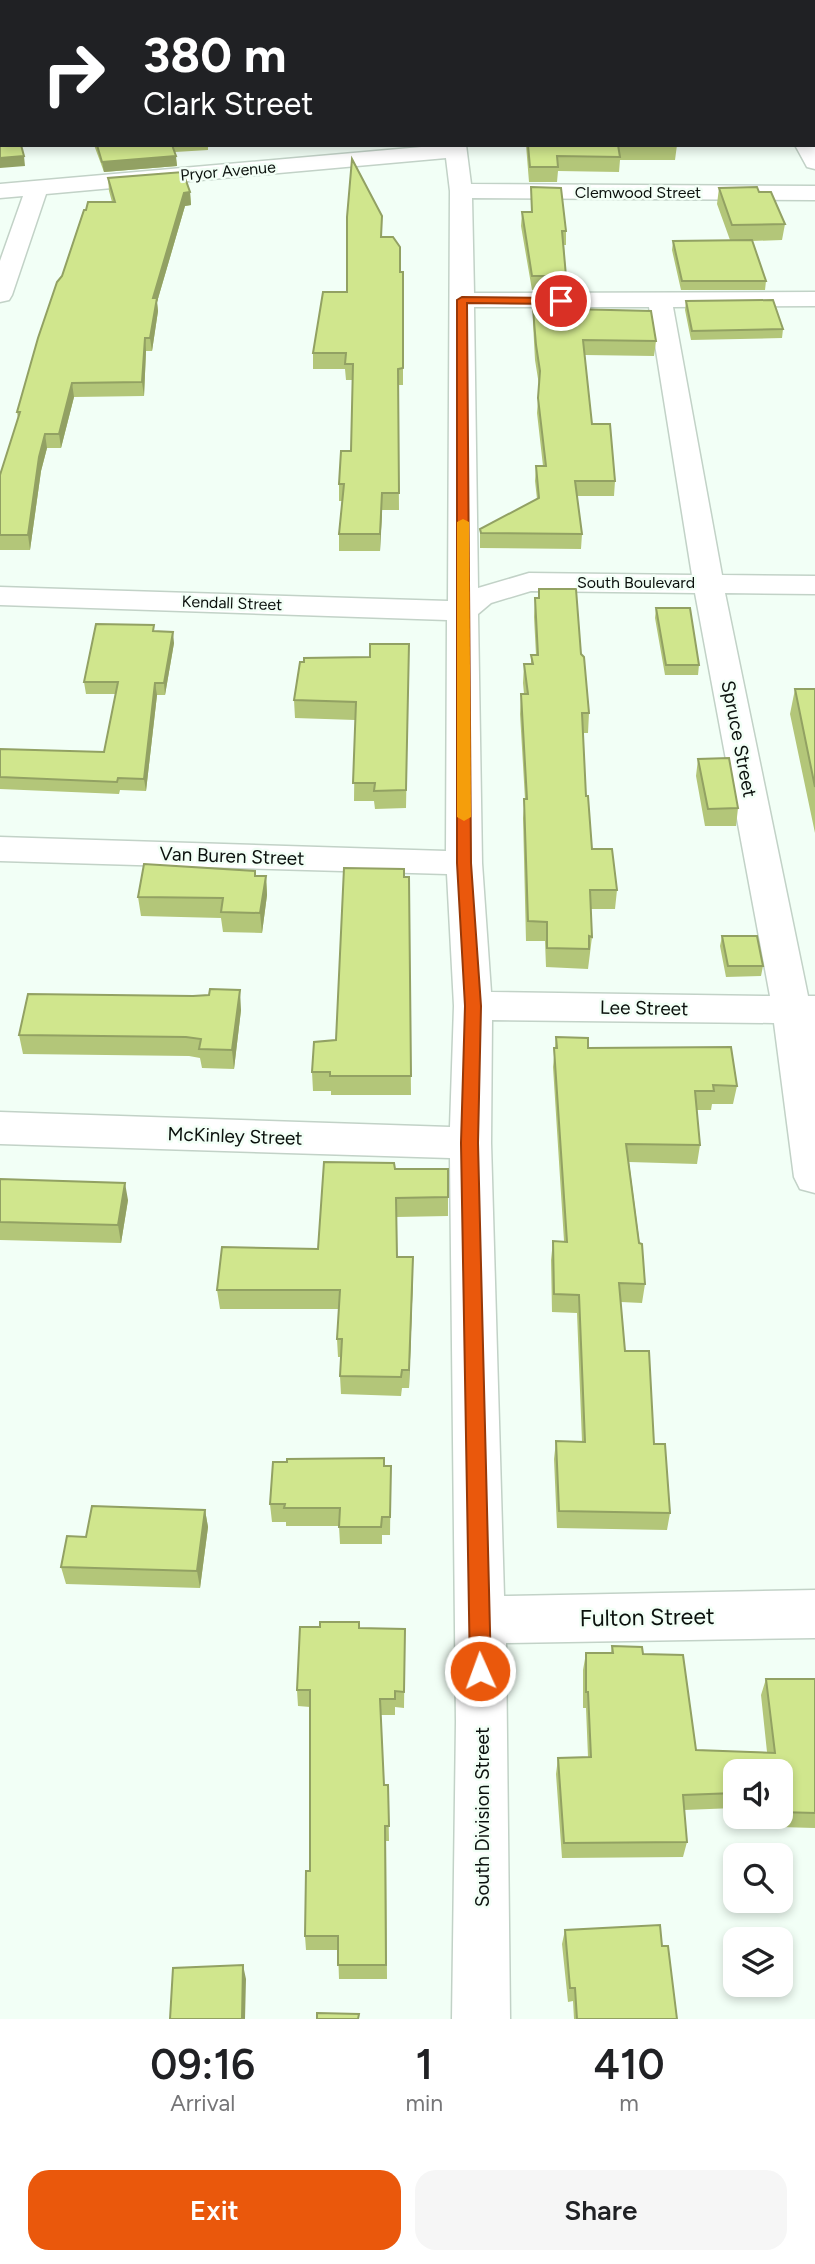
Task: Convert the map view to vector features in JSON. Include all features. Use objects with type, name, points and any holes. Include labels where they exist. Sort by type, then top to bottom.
[{"type":"street","name":"Pryor Avenue","points":[[0,191],[455,148]]},
{"type":"street","name":"South Division Street","points":[[455,148],[461,191],[464,863],[473,1006],[470,1143],[482,1722],[481,2019]]},
{"type":"street","points":[[0,295],[37,188]]},
{"type":"street","name":"Clemwood Street","points":[[461,191],[815,193]]},
{"type":"street","points":[[462,300],[815,299]]},
{"type":"street","name":"Spruce Street","points":[[660,301],[708,583],[804,1010],[814,1167]]},
{"type":"street","name":"South Boulevard","points":[[464,611],[480,597],[529,582],[815,585]]},
{"type":"street","name":"Kendall Street","points":[[0,596],[464,611]]},
{"type":"street","name":"Van Buren Street","points":[[0,849],[464,863]]},
{"type":"street","name":"Lee Street","points":[[473,1006],[804,1010]]},
{"type":"street","name":"McKinley Street","points":[[0,1128],[470,1143]]},
{"type":"street","name":"Fulton Street","points":[[478,1620],[815,1614]]},
{"type":"building","points":[[0,147],[22,147],[24,156],[0,158]]},
{"type":"building","points":[[98,147],[173,147],[176,156],[102,162]]},
{"type":"building","points":[[528,147],[618,147],[620,157],[557,156],[558,167],[530,167]]},
{"type":"building","points":[[352,159],[382,216],[381,237],[393,237],[400,247],[400,272],[403,272],[403,368],[398,369],[399,493],[382,493],[380,534],[339,534],[344,484],[339,484],[341,451],[351,451],[353,364],[345,364],[346,353],[313,353],[323,292],[347,292],[347,217]]},
{"type":"building","points":[[183,172],[190,192],[184,193],[153,298],[157,298],[150,338],[145,338],[142,382],[72,383],[59,434],[45,434],[28,535],[0,535],[0,475],[20,412],[17,412],[38,338],[88,202],[115,202],[108,178]]},
{"type":"building","points":[[531,187],[561,188],[566,231],[562,231],[566,276],[532,276],[522,212],[532,212]]},
{"type":"building","points":[[757,187],[759,192],[771,192],[785,224],[732,225],[719,188]]},
{"type":"building","points":[[752,240],[766,281],[682,281],[673,241]]},
{"type":"building","points":[[534,295],[568,295],[570,309],[651,311],[656,341],[583,340],[592,424],[610,424],[615,481],[575,481],[582,534],[481,533],[480,529],[539,498],[536,466],[546,466],[538,398],[540,371]]},
{"type":"building","points":[[773,300],[783,329],[692,331],[686,301]]},
{"type":"building","points":[[539,589],[576,589],[589,713],[582,713],[592,849],[612,849],[617,890],[590,890],[592,937],[589,936],[589,949],[547,948],[547,922],[528,921],[524,799],[527,799],[521,694],[528,694],[524,664],[533,664],[531,655],[538,655],[535,598],[539,598]]},
{"type":"building","points":[[656,608],[690,608],[699,665],[666,665]]},
{"type":"building","points":[[96,624],[154,625],[153,631],[173,632],[164,683],[155,683],[144,779],[118,778],[117,782],[0,777],[0,749],[104,752],[118,682],[84,682]]},
{"type":"building","points":[[370,644],[409,644],[406,790],[374,791],[375,783],[353,783],[356,702],[294,700],[300,662],[304,662],[304,658],[370,657]]},
{"type":"building","points":[[795,689],[815,689],[815,787]]},
{"type":"building","points":[[729,758],[738,808],[708,809],[698,759]]},
{"type":"building","points":[[144,864],[255,871],[255,876],[266,876],[260,913],[221,912],[223,898],[138,897]]},
{"type":"building","points":[[344,868],[404,869],[404,877],[409,877],[411,1076],[330,1076],[330,1072],[312,1072],[314,1042],[336,1040]]},
{"type":"building","points":[[722,936],[757,936],[763,966],[728,966]]},
{"type":"building","points":[[210,989],[240,990],[232,1050],[199,1049],[201,1039],[186,1037],[19,1035],[28,994],[193,996],[209,995]]},
{"type":"building","points":[[556,1037],[588,1038],[588,1048],[731,1047],[737,1086],[713,1085],[714,1091],[695,1091],[700,1145],[626,1144],[639,1243],[642,1244],[645,1284],[619,1283],[625,1351],[649,1351],[654,1444],[665,1444],[670,1513],[559,1511],[556,1441],[585,1442],[579,1295],[554,1294],[553,1241],[567,1242],[554,1048],[557,1048]]},
{"type":"building","points":[[324,1162],[394,1163],[395,1169],[448,1169],[448,1197],[396,1198],[397,1257],[413,1257],[409,1370],[402,1370],[401,1377],[340,1376],[342,1339],[337,1339],[340,1290],[217,1290],[222,1247],[318,1249]]},
{"type":"building","points":[[0,1179],[125,1183],[118,1225],[0,1222]]},
{"type":"building","points":[[384,1458],[384,1466],[391,1466],[390,1517],[382,1517],[381,1527],[339,1527],[340,1508],[284,1508],[285,1504],[270,1504],[273,1462],[287,1462],[287,1459]]},
{"type":"building","points":[[92,1506],[205,1510],[197,1571],[61,1567],[67,1536],[86,1537]]},
{"type":"building","points":[[320,1622],[359,1622],[359,1628],[405,1629],[404,1692],[395,1691],[395,1699],[380,1699],[389,1826],[385,1826],[386,1965],[338,1965],[338,1936],[305,1936],[306,1871],[310,1871],[310,1690],[297,1690],[300,1627],[320,1627]]},
{"type":"building","points":[[612,1646],[642,1647],[643,1654],[683,1655],[696,1750],[775,1753],[766,1679],[815,1679],[815,1813],[793,1812],[793,1759],[723,1759],[723,1793],[683,1795],[687,1842],[564,1843],[558,1758],[591,1757],[586,1653],[613,1653]]},
{"type":"building","points":[[660,1925],[662,1946],[668,1946],[677,2019],[577,2019],[575,1988],[570,1988],[565,1930]]},
{"type":"building","points":[[243,1965],[242,2019],[170,2019],[173,1968]]},
{"type":"building","points":[[317,2013],[359,2014],[358,2019],[317,2019]]},
{"type":"slow traffic","points":[[463,522],[464,817]]},
{"type":"route","points":[[480,1671],[470,1143],[473,1006],[464,863],[462,300],[561,301]]}]
